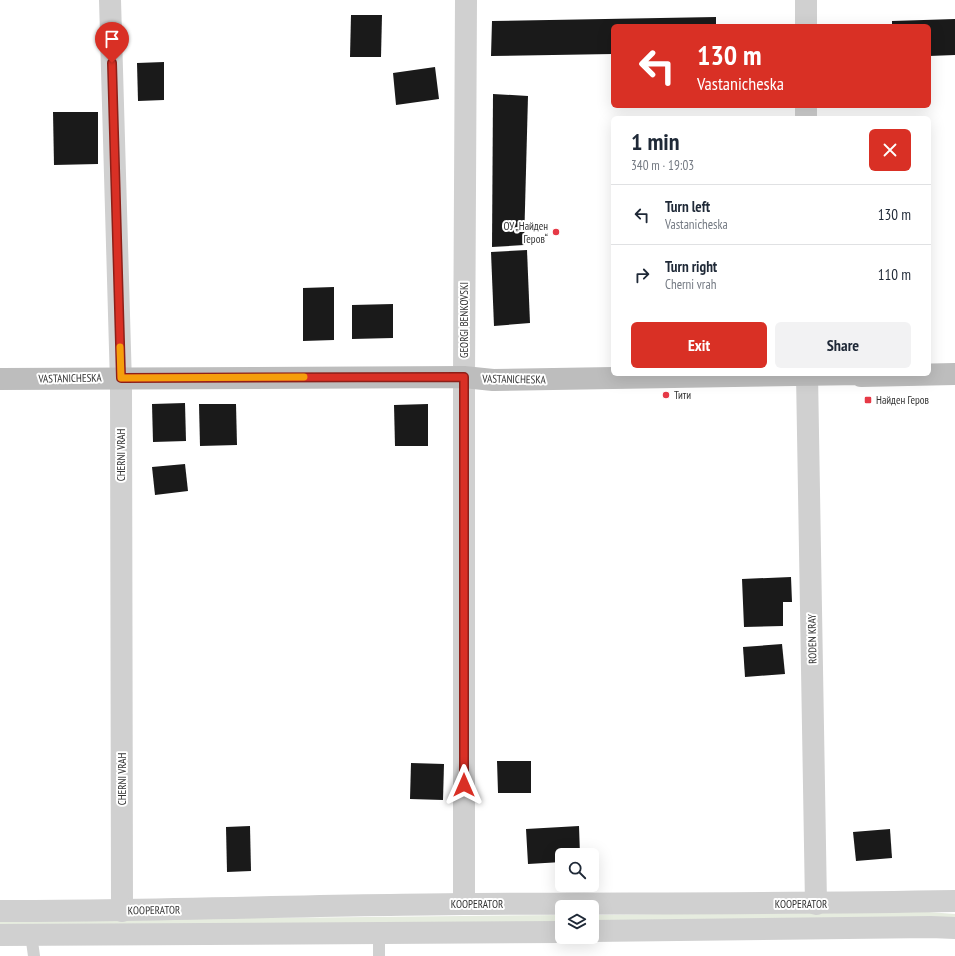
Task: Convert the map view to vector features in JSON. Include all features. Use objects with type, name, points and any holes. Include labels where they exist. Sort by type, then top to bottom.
[{"type":"main road","name":"VASTANICHESKA","points":[[931,375],[955,374]]},
{"type":"main road","name":"VASTANICHESKA","points":[[0,379],[464,377],[493,380],[702,376]]},
{"type":"street","name":"CHERNI VRAH","points":[[110,0],[121,378],[122,911]]},
{"type":"street","name":"GEORGI BENKOVSKI","points":[[464,904],[466,0]]},
{"type":"street","points":[[806,0],[806,24]]},
{"type":"street","name":"RODEN KRAY","points":[[807,376],[816,904]]},
{"type":"street","name":"KOOPERATOR","points":[[0,911],[122,911],[464,904],[816,904],[955,901]]},
{"type":"street","points":[[599,931],[930,927],[955,928]]},
{"type":"street","points":[[0,934],[555,932]]},
{"type":"lane","points":[[379,933],[379,956]]},
{"type":"lane","points":[[31,934],[34,956]]},
{"type":"shaded area","points":[[928,912],[955,914],[955,921],[599,923],[599,915]]},
{"type":"shaded area","points":[[555,915],[555,923],[0,925],[0,918],[275,918]]},
{"type":"building","points":[[351,15],[382,15],[381,57],[350,57]]},
{"type":"building","points":[[716,17],[716,24],[611,24],[611,54],[491,56],[492,21]]},
{"type":"building","points":[[955,19],[955,55],[931,56],[931,24],[892,24],[892,21]]},
{"type":"building","points":[[164,62],[164,100],[138,101],[137,63]]},
{"type":"building","points":[[435,67],[439,99],[396,105],[393,73]]},
{"type":"building","points":[[493,94],[528,96],[524,245],[492,247]]},
{"type":"building","points":[[53,112],[98,112],[98,164],[54,165]]},
{"type":"building","points":[[527,250],[530,323],[494,326],[491,252]]},
{"type":"building","points":[[334,287],[334,340],[303,341],[303,288]]},
{"type":"building","points":[[393,304],[393,338],[352,339],[352,305]]},
{"type":"building","points":[[185,403],[186,441],[153,442],[152,404]]},
{"type":"building","points":[[199,404],[236,404],[237,445],[200,446]]},
{"type":"building","points":[[428,404],[428,446],[395,446],[394,405]]},
{"type":"building","points":[[185,464],[188,491],[155,495],[152,467]]},
{"type":"building","points":[[791,577],[792,602],[783,602],[783,626],[744,627],[742,579]]},
{"type":"building","points":[[782,644],[785,674],[745,677],[743,647]]},
{"type":"building","points":[[497,761],[531,761],[531,793],[498,793]]},
{"type":"building","points":[[411,763],[444,764],[443,800],[410,799]]},
{"type":"building","points":[[250,826],[251,871],[227,872],[226,827]]},
{"type":"building","points":[[579,826],[580,848],[555,848],[555,862],[528,864],[526,829]]},
{"type":"building","points":[[890,829],[892,858],[856,861],[853,832]]},
{"type":"slow traffic","points":[[120,347],[121,378],[304,377]]},
{"type":"place","name":"ОУ „Найден Геров“","points":[[556,232]]},
{"type":"place","name":"Тити","points":[[666,395]]},
{"type":"place","name":"Найден Геров","points":[[868,400]]},
{"type":"route","points":[[112,63],[121,378],[464,377],[464,785]]}]
